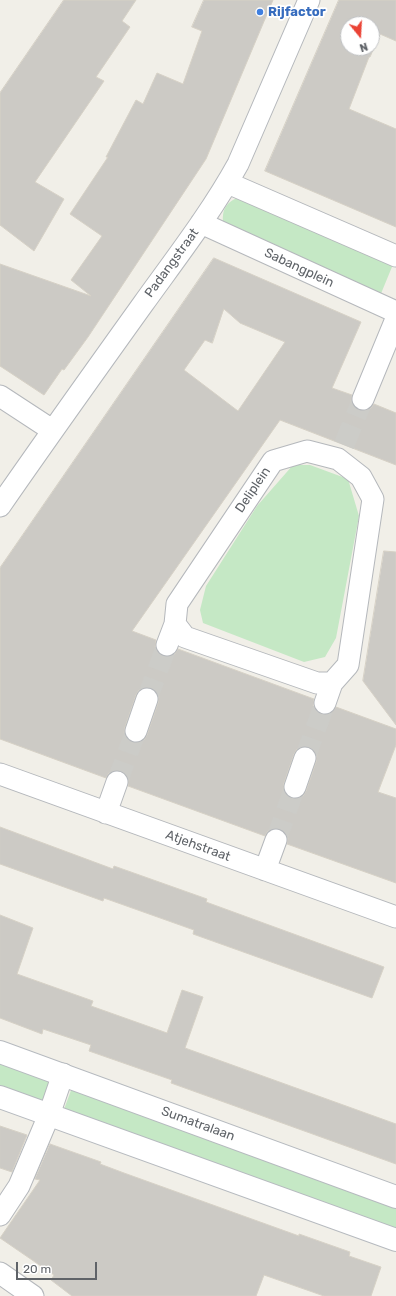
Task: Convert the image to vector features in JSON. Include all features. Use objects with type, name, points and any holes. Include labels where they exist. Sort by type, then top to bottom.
[{"type":"main road","name":"Sumatralaan","points":[[0,1052],[396,1197]]},
{"type":"main road","points":[[0,1097],[396,1240]]},
{"type":"street","name":"Padangstraat","points":[[0,506],[52,430],[201,223],[228,183],[238,164],[309,0]]},
{"type":"street","points":[[228,183],[396,256]]},
{"type":"street","name":"Sabangplein","points":[[201,223],[396,312]]},
{"type":"street","points":[[363,399],[396,319]]},
{"type":"street","points":[[0,396],[52,430]]},
{"type":"street","name":"Deliplein","points":[[167,644],[175,624],[177,604],[273,461],[307,451],[341,452],[361,477],[373,499],[348,666],[332,683],[325,703]]},
{"type":"street","points":[[175,624],[185,637],[317,683],[332,683]]},
{"type":"street","points":[[136,731],[147,699]]},
{"type":"street","points":[[295,787],[305,758]]},
{"type":"street","name":"Atjehstraat","points":[[0,774],[396,917]]},
{"type":"street","points":[[106,813],[117,782]]},
{"type":"street","points":[[265,870],[276,840]]},
{"type":"street","points":[[0,1215],[19,1186],[49,1115],[63,1074]]},
{"type":"street","points":[[0,1273],[34,1296]]},
{"type":"green space","points":[[242,196],[394,262],[380,296],[223,222],[224,212],[227,205],[233,200]]},
{"type":"green space","points":[[293,465],[310,465],[348,479],[359,516],[336,638],[325,657],[304,662],[203,623],[200,610],[206,586],[257,506]]},
{"type":"green space","points":[[0,1059],[56,1079],[46,1107],[0,1089]]},
{"type":"green space","points":[[73,1085],[396,1203],[396,1233],[63,1112]]},
{"type":"building","points":[[64,0],[136,0],[122,21],[130,27],[96,77],[104,81],[35,182],[64,199],[34,251],[0,225],[0,93]]},
{"type":"building","points":[[204,0],[273,0],[206,159],[88,337],[64,370],[62,369],[44,395],[0,366],[0,264],[91,296],[71,280],[102,236],[70,214],[108,157],[106,157],[136,100],[143,104],[157,73],[183,84],[202,31],[192,27]]},
{"type":"building","points":[[339,0],[396,0],[396,41],[380,34],[380,16],[340,16],[340,56],[370,56],[349,109],[396,129],[396,227],[265,171]]},
{"type":"building","points":[[214,258],[361,322],[332,388],[352,395],[351,401],[353,406],[359,410],[364,411],[370,409],[374,404],[396,413],[396,465],[280,420],[132,631],[156,640],[155,647],[158,653],[163,656],[169,657],[174,655],[178,649],[314,699],[313,706],[321,714],[328,715],[336,707],[396,729],[396,745],[378,792],[396,798],[396,883],[287,844],[288,838],[280,829],[274,828],[268,831],[265,836],[128,786],[129,779],[126,774],[121,771],[114,770],[109,773],[106,778],[0,739],[0,568]],"holes":[[[224,309],[240,323],[285,342],[238,411],[184,370],[205,340],[212,343]],[[144,687],[151,688],[156,691],[159,696],[147,735],[144,740],[139,743],[132,742],[127,739],[124,733],[139,690]],[[302,746],[309,747],[314,750],[317,755],[306,791],[303,796],[298,799],[291,798],[286,795],[283,790],[284,783],[297,749]]]},
{"type":"building","points":[[384,551],[396,552],[396,725],[363,681]]},
{"type":"building","points":[[0,827],[113,869],[114,866],[207,899],[206,902],[384,967],[372,998],[193,934],[194,930],[104,898],[103,901],[0,864]]},
{"type":"building","points":[[0,915],[33,928],[17,974],[93,1001],[91,1006],[167,1033],[182,990],[203,997],[185,1048],[396,1124],[396,1164],[171,1083],[172,1080],[89,1051],[91,1045],[43,1029],[42,1034],[0,1018]]},
{"type":"building","points":[[0,1126],[27,1135],[12,1172],[0,1168]]},
{"type":"building","points":[[50,1144],[101,1162],[100,1164],[124,1173],[299,1236],[299,1234],[350,1252],[349,1256],[381,1267],[371,1296],[324,1296],[264,1275],[256,1296],[72,1296],[51,1280],[54,1275],[0,1238],[40,1180],[35,1179]]},
{"type":"tunnel","points":[[344,445],[363,399]]},
{"type":"tunnel","points":[[147,699],[167,645]]},
{"type":"tunnel","points":[[305,758],[325,703]]},
{"type":"tunnel","points":[[117,782],[136,731]]},
{"type":"tunnel","points":[[276,840],[295,787]]},
{"type":"place","name":"Rijfactor","points":[[260,12]]}]
